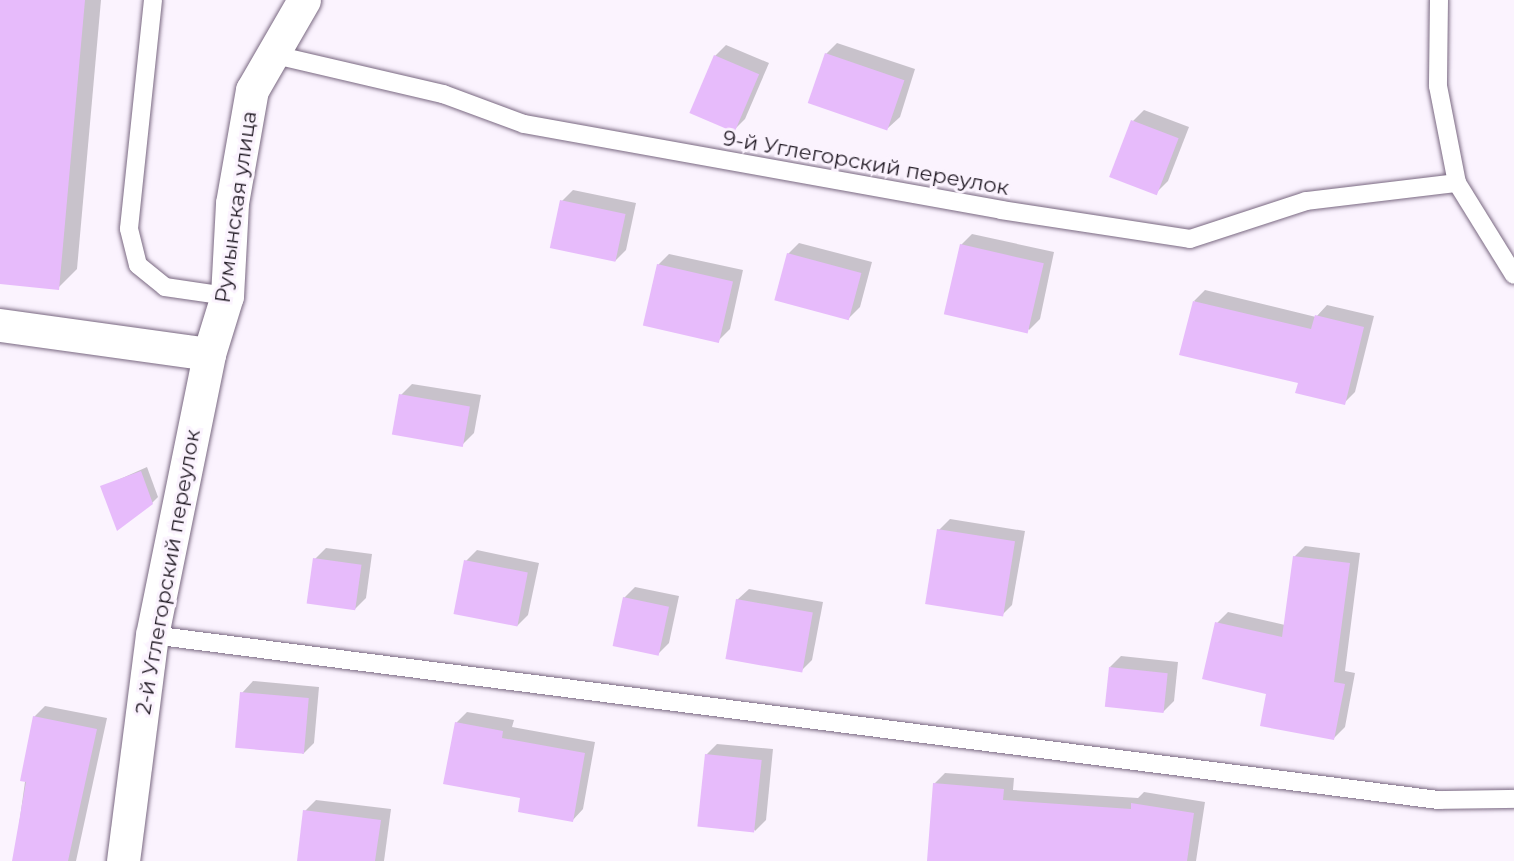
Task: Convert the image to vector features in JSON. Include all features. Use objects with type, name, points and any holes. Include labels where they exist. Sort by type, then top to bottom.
[{"type":"street","name":"Румынская улица","points":[[208,354],[227,297],[232,203],[252,90],[304,0]]},
{"type":"street","points":[[0,325],[208,354]]},
{"type":"street","name":"2-й Углегорский переулок","points":[[123,861],[152,635],[208,354]]},
{"type":"lane","points":[[153,0],[129,229],[138,265],[165,286],[227,297]]},
{"type":"lane","points":[[1439,0],[1438,86],[1457,183],[1514,275]]},
{"type":"lane","name":"9-й Углегорский переулок","points":[[271,54],[443,94],[524,124],[1001,210],[1190,239],[1306,201],[1457,183]]},
{"type":"lane","points":[[152,635],[1439,800],[1514,799]]},
{"type":"building","points":[[0,0],[85,0],[59,290],[0,284]]},
{"type":"building","points":[[825,53],[904,80],[887,130],[808,103]]},
{"type":"building","points":[[714,55],[759,74],[734,132],[689,113]]},
{"type":"building","points":[[1131,120],[1179,138],[1157,195],[1109,177]]},
{"type":"building","points":[[560,200],[626,214],[615,262],[550,248]]},
{"type":"building","points":[[960,244],[1044,263],[1028,334],[944,314]]},
{"type":"building","points":[[787,253],[861,273],[849,320],[774,300]]},
{"type":"building","points":[[657,264],[733,282],[719,343],[643,325]]},
{"type":"building","points":[[1193,301],[1311,329],[1315,315],[1364,327],[1345,405],[1295,393],[1298,383],[1179,355]]},
{"type":"building","points":[[399,394],[470,407],[463,447],[392,434]]},
{"type":"building","points":[[141,471],[153,504],[117,531],[100,486]]},
{"type":"building","points":[[937,529],[1015,541],[1003,616],[925,604]]},
{"type":"building","points":[[1293,556],[1350,563],[1334,682],[1345,684],[1334,740],[1260,726],[1266,694],[1202,679],[1215,622],[1282,637]]},
{"type":"building","points":[[313,558],[362,565],[355,610],[307,604]]},
{"type":"building","points":[[464,560],[528,572],[517,626],[454,614]]},
{"type":"building","points":[[623,597],[669,607],[659,656],[613,646]]},
{"type":"building","points":[[736,599],[813,613],[802,673],[725,659]]},
{"type":"building","points":[[1109,667],[1168,673],[1163,713],[1105,707]]},
{"type":"building","points":[[240,692],[309,698],[304,754],[235,748]]},
{"type":"building","points":[[33,716],[97,729],[68,861],[12,861],[26,782],[20,781]]},
{"type":"building","points":[[455,722],[503,731],[502,738],[585,753],[573,822],[518,812],[520,798],[443,784]]},
{"type":"building","points":[[705,754],[762,760],[754,833],[697,827]]},
{"type":"building","points":[[933,783],[1004,789],[1003,800],[1131,809],[1131,803],[1194,813],[1187,861],[927,861]]},
{"type":"building","points":[[303,810],[381,820],[375,861],[297,861]]}]
